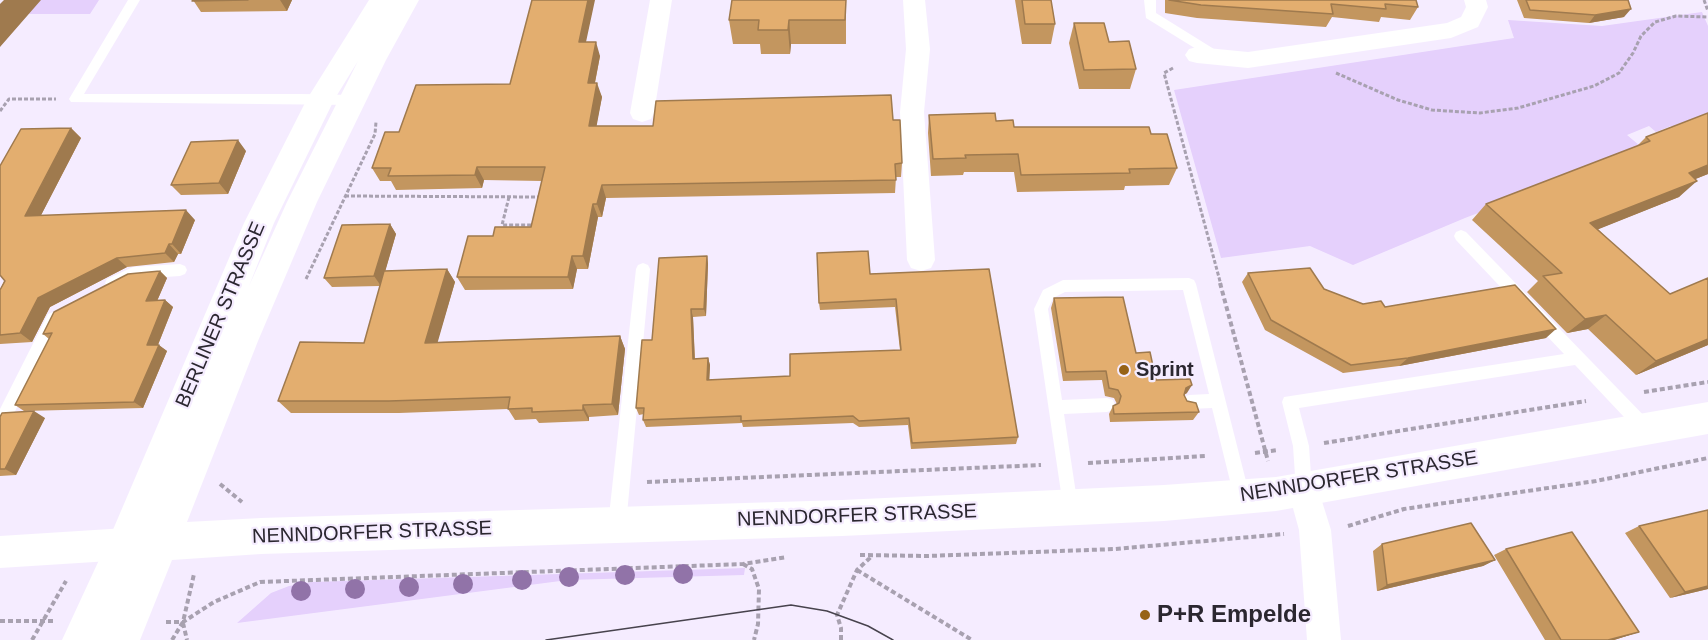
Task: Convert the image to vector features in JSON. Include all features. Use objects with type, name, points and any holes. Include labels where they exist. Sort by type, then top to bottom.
[{"type":"street","name":"BERLINER STRASSE","points":[[120,640],[142,543],[259,223],[321,99],[382,0]]},
{"type":"street","name":"BERLINER STRASSE","points":[[82,640],[186,475],[302,202],[406,0]]},
{"type":"street","points":[[642,113],[661,0]]},
{"type":"street","points":[[914,0],[918,49],[912,112],[921,260]]},
{"type":"street","points":[[1207,56],[1248,60],[1451,30],[1470,22],[1477,7],[1475,0]]},
{"type":"street","name":"NENNDORFER STRASSE","points":[[0,552],[273,535],[1071,508],[1274,494],[1708,418]]},
{"type":"street","points":[[1274,494],[1315,530],[1324,640]]},
{"type":"lane","points":[[75,99],[134,0]]},
{"type":"lane","points":[[1150,0],[1150,15],[1207,56]]},
{"type":"lane","points":[[75,99],[353,100]]},
{"type":"lane","points":[[1461,236],[1646,429]]},
{"type":"lane","points":[[617,525],[643,269]]},
{"type":"lane","points":[[94,293],[133,273],[180,270]]},
{"type":"lane","points":[[1071,508],[1041,309],[1048,294],[1064,286],[1189,284],[1231,454],[1274,494],[1301,446],[1290,402],[1578,358]]},
{"type":"lane","points":[[0,425],[56,313],[65,308]]},
{"type":"lane","points":[[1189,402],[1218,401]]},
{"type":"lane","points":[[1056,407],[1107,405]]},
{"type":"path","points":[[1704,0],[1708,11]]},
{"type":"path","points":[[1309,51],[1330,70],[1398,100],[1432,110],[1480,113],[1518,108],[1594,86],[1619,73],[1633,53],[1641,36],[1655,22],[1676,16],[1708,17]]},
{"type":"path","points":[[1207,56],[1164,73],[1266,452],[1274,494]]},
{"type":"path","points":[[0,110],[9,99],[75,99]]},
{"type":"path","points":[[302,287],[375,134],[376,120]]},
{"type":"path","points":[[437,196],[439,189]]},
{"type":"path","points":[[345,196],[542,197],[540,206]]},
{"type":"path","points":[[509,197],[502,225],[536,225]]},
{"type":"path","points":[[534,236],[538,216]]},
{"type":"path","points":[[622,483],[1064,464],[1266,452],[1708,382]]},
{"type":"path","points":[[852,555],[1115,549],[1251,539],[1346,526],[1404,509],[1596,481],[1708,458]]},
{"type":"path","points":[[186,475],[202,474],[222,485],[243,502],[252,502]]},
{"type":"path","points":[[32,640],[85,548]]},
{"type":"path","points":[[841,640],[841,628],[837,615],[857,570],[873,555]]},
{"type":"path","points":[[172,640],[183,621],[214,602],[260,582],[288,579],[743,564],[791,557]]},
{"type":"path","points":[[743,564],[752,569],[759,589],[760,609],[754,640]]},
{"type":"path","points":[[857,570],[972,640]]},
{"type":"path","points":[[0,621],[42,621]]},
{"type":"path","points":[[183,621],[187,640]]},
{"type":"shaded area","points":[[40,0],[99,0],[90,14],[28,14]]},
{"type":"shaded area","points":[[1702,12],[1708,26],[1708,129],[1678,132],[1671,126],[1656,132],[1649,126],[1627,135],[1639,145],[1627,156],[1465,218],[1353,265],[1310,246],[1221,258],[1174,90],[1514,38],[1508,20],[1602,26]]},
{"type":"shaded area","points":[[745,568],[744,575],[568,580],[237,623],[271,593],[289,586],[312,582]]},
{"type":"building","points":[[193,0],[248,0],[192,1]]},
{"type":"building","points":[[532,0],[588,0],[579,42],[596,42],[588,83],[597,83],[589,126],[653,126],[656,101],[891,95],[893,120],[900,120],[902,163],[895,164],[896,180],[602,185],[597,204],[593,204],[583,256],[572,256],[568,277],[457,277],[468,236],[493,236],[495,227],[531,227],[545,167],[477,167],[475,175],[388,176],[391,168],[372,168],[385,132],[399,132],[416,85],[510,84]]},
{"type":"building","points":[[732,0],[846,0],[845,20],[789,20],[788,30],[758,30],[759,20],[729,20]]},
{"type":"building","points":[[1022,0],[1051,0],[1055,24],[1025,24]]},
{"type":"building","points":[[1169,0],[1416,0],[1418,7],[1385,4],[1386,9],[1331,4],[1333,14],[1201,5]]},
{"type":"building","points":[[1526,0],[1628,0],[1631,9],[1595,15],[1530,10]]},
{"type":"building","points":[[1074,23],[1104,23],[1109,42],[1129,41],[1136,69],[1084,70]]},
{"type":"building","points":[[995,113],[996,121],[1013,120],[1014,127],[1149,127],[1151,134],[1167,134],[1177,168],[1129,169],[1130,173],[1021,175],[1018,154],[965,155],[966,158],[933,159],[929,115]]},
{"type":"building","points":[[1708,113],[1708,165],[1689,173],[1697,181],[1590,223],[1670,294],[1708,278],[1708,339],[1656,361],[1606,315],[1585,319],[1543,276],[1562,273],[1486,204],[1650,141],[1646,137]]},
{"type":"building","points":[[71,128],[25,216],[186,210],[172,244],[169,244],[165,253],[117,258],[38,298],[20,333],[0,335],[0,290],[5,281],[0,275],[0,166],[21,129]]},
{"type":"building","points":[[238,140],[219,183],[171,185],[191,142]]},
{"type":"building","points":[[390,224],[374,276],[324,278],[342,225]]},
{"type":"building","points":[[868,251],[870,274],[989,269],[1018,437],[912,443],[909,418],[859,421],[853,416],[741,421],[741,416],[643,420],[644,408],[636,408],[642,340],[652,340],[659,258],[707,256],[704,309],[691,309],[693,359],[708,358],[707,380],[790,376],[790,354],[901,350],[896,299],[819,303],[817,253]]},
{"type":"building","points":[[1310,268],[1324,289],[1363,304],[1381,301],[1385,307],[1515,285],[1556,329],[1408,358],[1351,365],[1271,320],[1248,273]]},
{"type":"building","points":[[447,269],[425,343],[620,336],[612,404],[583,405],[583,410],[532,412],[532,408],[508,409],[510,397],[389,401],[278,401],[300,342],[364,343],[384,271]]},
{"type":"building","points":[[160,271],[146,301],[165,300],[147,345],[159,345],[134,402],[15,405],[52,333],[43,334],[54,312],[128,274]]},
{"type":"building","points":[[1123,297],[1136,353],[1150,352],[1156,380],[1190,379],[1192,385],[1186,388],[1184,395],[1187,401],[1196,403],[1199,412],[1114,414],[1113,406],[1119,403],[1121,396],[1118,390],[1109,388],[1106,371],[1066,372],[1054,298]]},
{"type":"building","points":[[34,411],[5,469],[0,469],[0,417],[2,413]]},
{"type":"building","points":[[1708,510],[1708,586],[1685,592],[1639,526]]},
{"type":"building","points":[[1471,523],[1495,560],[1387,585],[1382,544]]},
{"type":"building","points":[[1572,532],[1639,632],[1608,640],[1561,640],[1506,549]]},
{"type":"tram line","points":[[546,640],[791,605],[827,611],[868,626],[893,640]]},
{"type":"place","name":"Sprint","points":[[1124,370]]},
{"type":"place","name":"P+R Empelde","points":[[1145,615]]}]
